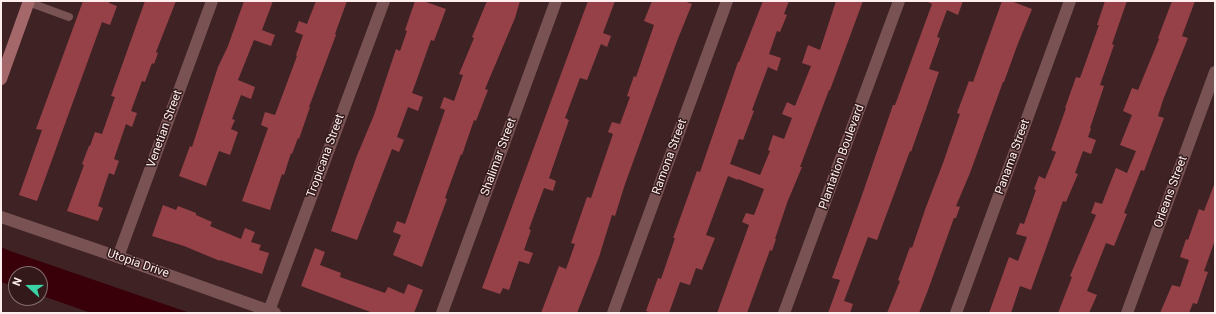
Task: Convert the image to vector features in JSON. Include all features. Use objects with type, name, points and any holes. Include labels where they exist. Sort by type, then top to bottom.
[{"type":"main road","points":[[1,79],[28,2]]},
{"type":"street","name":"Venetian Street","points":[[118,257],[212,1]]},
{"type":"street","name":"Tropicana Street","points":[[272,312],[384,1]]},
{"type":"street","name":"Shalimar Street","points":[[442,313],[556,1]]},
{"type":"street","name":"Ramona Street","points":[[613,313],[727,1]]},
{"type":"street","name":"Plantation Boulevard","points":[[784,313],[899,1]]},
{"type":"street","name":"Panama Street","points":[[956,313],[1070,1]]},
{"type":"street","name":"Orleans Street","points":[[1127,313],[1215,72]]},
{"type":"street","name":"Utopia Drive","points":[[1,217],[272,312]]},
{"type":"lane","points":[[28,2],[69,17]]},
{"type":"shaded area","points":[[1,247],[190,313],[91,313],[48,298],[48,266],[8,266],[8,284],[1,282]]},
{"type":"building","points":[[83,1],[110,1],[109,3],[117,6],[110,25],[102,22],[37,201],[19,195],[42,130],[36,129]]},
{"type":"building","points":[[145,1],[176,1],[156,52],[158,53],[154,64],[152,63],[145,82],[142,81],[131,111],[137,113],[132,127],[126,124],[114,159],[119,161],[114,175],[109,173],[98,206],[103,208],[98,221],[67,211],[84,165],[82,164],[95,132],[102,134],[115,97],[111,96]]},
{"type":"building","points":[[244,1],[273,1],[262,30],[275,35],[271,46],[254,40],[238,80],[255,87],[251,99],[241,95],[232,119],[235,120],[231,129],[238,132],[230,155],[219,151],[206,186],[179,176],[190,146],[192,147],[218,67],[228,46]]},
{"type":"building","points":[[316,1],[347,1],[299,139],[298,138],[292,154],[291,153],[284,175],[282,174],[270,210],[242,201],[268,128],[261,125],[265,112],[275,115],[297,56],[296,55],[303,35],[295,32],[299,21],[307,24]]},
{"type":"building","points":[[415,1],[423,1],[446,9],[434,41],[431,40],[412,93],[423,97],[418,111],[408,107],[397,137],[404,140],[399,152],[392,149],[357,240],[331,231],[356,158],[374,115],[396,49],[400,51],[407,31],[405,30]]},
{"type":"building","points":[[487,1],[520,1],[515,18],[485,89],[488,90],[476,121],[474,120],[462,155],[461,154],[445,198],[447,199],[422,267],[393,255],[401,235],[393,232],[397,221],[405,224],[445,110],[440,108],[444,97],[454,101],[463,75],[459,74]]},
{"type":"building","points":[[588,1],[615,1],[603,33],[611,36],[607,47],[601,44],[587,80],[580,78],[565,118],[569,120],[549,178],[556,181],[553,191],[544,188],[529,229],[531,230],[524,250],[533,253],[529,264],[519,261],[509,290],[503,288],[500,294],[482,288]]},
{"type":"building","points":[[652,1],[684,1],[692,4],[625,184],[615,216],[612,215],[599,257],[577,313],[541,313],[559,266],[566,269],[575,244],[571,243],[587,197],[591,198],[613,134],[608,132],[612,122],[620,124],[630,97],[627,96],[634,76],[636,77],[654,25],[644,21]]},
{"type":"building","points":[[763,1],[789,1],[784,14],[787,15],[780,32],[777,31],[769,54],[781,58],[777,71],[768,67],[752,110],[754,111],[743,140],[739,139],[730,164],[760,175],[770,151],[768,150],[773,135],[784,139],[792,118],[782,114],[787,102],[795,106],[811,66],[802,63],[808,45],[820,50],[836,1],[863,1],[800,167],[802,167],[787,203],[772,251],[770,250],[747,313],[717,313],[749,225],[742,222],[746,213],[754,215],[764,189],[728,176],[706,235],[715,238],[702,270],[696,268],[690,285],[680,282],[669,313],[652,313],[646,311],[658,278],[661,279],[675,238],[673,238],[697,171],[700,172],[738,62]]},
{"type":"building","points":[[926,1],[963,1],[958,15],[947,10],[937,37],[940,38],[929,69],[939,72],[911,152],[910,151],[877,240],[868,237],[844,301],[853,304],[850,313],[828,313],[840,280],[832,278],[893,105],[895,105],[932,4]]},
{"type":"building","points":[[1002,1],[1011,1],[1032,9],[956,206],[960,207],[956,218],[954,218],[919,313],[887,313],[900,281],[898,280],[910,247],[912,248],[943,163],[960,114],[957,113],[969,81],[973,82]]},
{"type":"building","points":[[1105,1],[1127,1],[1100,85],[1104,86],[1088,137],[1096,140],[1091,154],[1083,151],[1075,173],[1078,174],[1066,202],[1063,201],[1031,290],[1020,286],[1011,313],[989,313],[1009,257],[1018,261],[1027,237],[1016,234],[1020,223],[1024,224],[1036,190],[1034,189],[1039,176],[1045,179],[1056,152],[1051,150],[1076,77],[1080,78],[1099,25],[1097,25]]},
{"type":"building","points":[[1172,1],[1195,1],[1182,36],[1188,38],[1158,116],[1164,118],[1144,171],[1141,170],[1124,213],[1127,214],[1114,246],[1106,243],[1087,291],[1097,295],[1089,313],[1058,313],[1072,277],[1070,276],[1096,215],[1091,213],[1095,202],[1102,204],[1116,168],[1127,173],[1136,151],[1120,145],[1132,115],[1123,111],[1132,88],[1138,90],[1159,39],[1158,38]]},
{"type":"building","points":[[1214,185],[1215,240],[1204,271],[1208,272],[1197,304],[1193,303],[1189,313],[1160,313],[1172,285],[1180,287],[1189,260],[1180,257],[1186,239],[1188,240],[1199,209],[1204,211]]},
{"type":"building","points":[[163,205],[176,210],[178,206],[196,213],[196,215],[212,222],[210,226],[241,239],[245,228],[255,232],[251,242],[261,245],[259,250],[269,253],[262,274],[220,261],[184,246],[152,236]]},
{"type":"building","points":[[315,248],[325,252],[320,265],[341,273],[340,277],[385,293],[388,287],[404,294],[408,284],[423,290],[414,313],[373,313],[301,286]]}]
